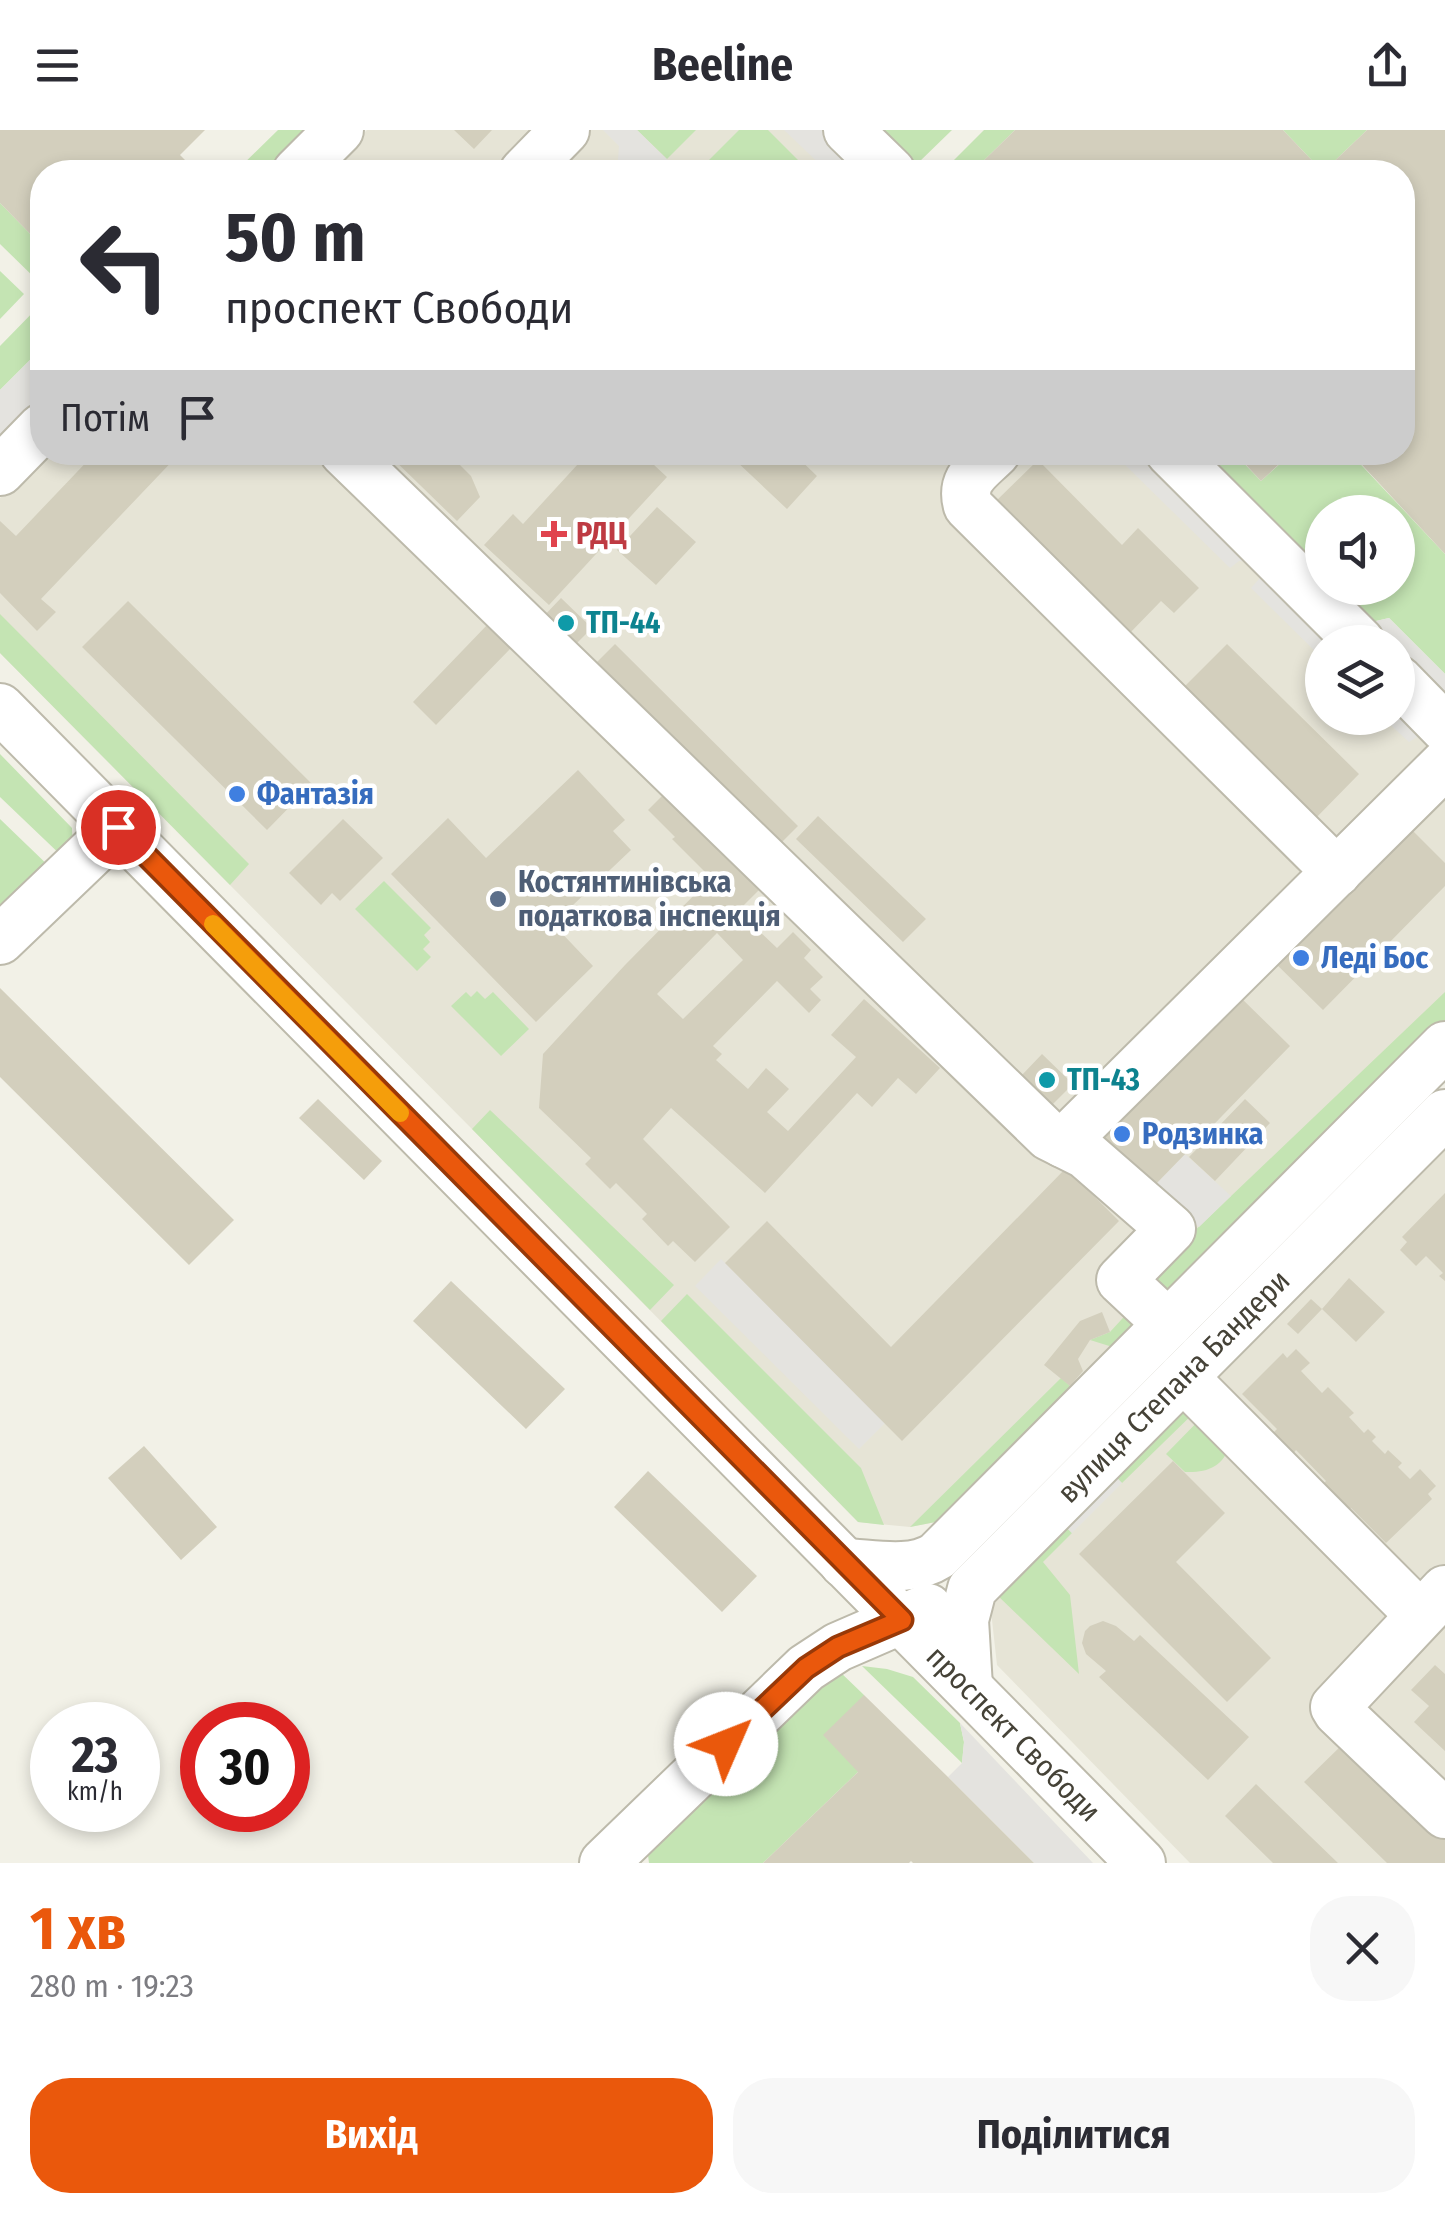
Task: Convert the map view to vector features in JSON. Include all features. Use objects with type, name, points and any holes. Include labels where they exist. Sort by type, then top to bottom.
[{"type":"street","points":[[309,160],[339,130]]},
{"type":"street","points":[[535,160],[564,130]]},
{"type":"street","points":[[848,130],[879,160]]},
{"type":"street","points":[[0,471],[30,440]]},
{"type":"street","points":[[357,465],[1048,1136],[1085,1154],[1171,1229],[1121,1280],[1161,1331],[1163,1350],[1434,1609],[1338,1702],[1336,1710],[1445,1814]]},
{"type":"street","points":[[983,465],[966,482],[968,506],[1336,872]]},
{"type":"street","points":[[1183,465],[1343,625]]},
{"type":"street","points":[[1415,697],[1445,728]]},
{"type":"street","name":"проспект Свободи","points":[[0,708],[1142,1863]]},
{"type":"street","points":[[1063,1144],[1445,764]]},
{"type":"street","points":[[0,939],[118,827]]},
{"type":"street","name":"вулиця Степана Бандери","points":[[902,1620],[937,1556],[1445,1046]]},
{"type":"street","name":"вулиця Степана Бандери","points":[[972,1589],[1187,1373],[1436,1141]]},
{"type":"street","points":[[844,1563],[914,1565],[937,1556]]},
{"type":"street","points":[[621,1858],[806,1668],[838,1647],[972,1589]]},
{"type":"street","points":[[968,1686],[964,1620],[972,1589]]},
{"type":"shaded area","points":[[367,130],[826,130],[857,160],[336,160]]},
{"type":"shaded area","points":[[603,130],[637,130],[668,160],[618,160],[619,146]]},
{"type":"shaded area","points":[[784,130],[826,130],[857,160],[815,160]]},
{"type":"shaded area","points":[[30,360],[30,413],[0,444],[0,390]]},
{"type":"shaded area","points":[[34,465],[1159,465],[1306,625],[1305,735],[1415,735],[1415,729],[1445,749],[1445,1021],[951,1519],[910,1527],[858,1522],[0,653],[0,498]]},
{"type":"shaded area","points":[[1125,465],[1160,465],[1321,625],[1305,625],[1305,641],[1251,588],[1260,578],[1258,563],[1239,561],[1230,568]]},
{"type":"shaded area","points":[[1389,618],[1396,625],[1364,625]]},
{"type":"shaded area","points":[[1415,644],[1445,674],[1445,705],[1415,675]]},
{"type":"shaded area","points":[[1415,719],[1427,731],[1409,742],[1401,735],[1415,735]]},
{"type":"shaded area","points":[[1445,1139],[1445,1863],[1190,1863],[997,1665],[991,1611],[1001,1585]]},
{"type":"shaded area","points":[[1185,1154],[1231,1196],[1199,1227],[1154,1186]]},
{"type":"shaded area","points":[[721,1259],[885,1423],[859,1449],[695,1286]]},
{"type":"shaded area","points":[[1112,1473],[1122,1483],[1072,1533],[1062,1523]]},
{"type":"shaded area","points":[[960,1723],[1093,1863],[1034,1863],[948,1777],[962,1763],[964,1742]]},
{"type":"green space","points":[[278,130],[313,130],[282,160],[247,160]]},
{"type":"green space","points":[[637,130],[696,130],[667,159]]},
{"type":"green space","points":[[739,130],[768,130],[798,160],[709,160]]},
{"type":"green space","points":[[883,130],[952,130],[921,160],[913,160]]},
{"type":"green space","points":[[984,130],[1015,130],[984,160],[954,160]]},
{"type":"green space","points":[[1283,130],[1367,130],[1336,160],[1312,160]]},
{"type":"green space","points":[[0,203],[30,234],[30,273],[0,244]]},
{"type":"green space","points":[[0,271],[24,294],[0,319]]},
{"type":"green space","points":[[30,315],[30,360],[0,390],[0,346]]},
{"type":"green space","points":[[1203,465],[1246,465],[1261,481],[1279,465],[1361,465],[1390,495],[1305,495],[1305,567]]},
{"type":"green space","points":[[1415,522],[1445,554],[1445,674],[1415,644],[1415,625],[1396,625],[1389,618],[1363,624],[1343,605],[1415,605]]},
{"type":"green space","points":[[0,614],[249,864],[230,885],[0,653]]},
{"type":"green space","points":[[0,754],[72,828],[73,848],[67,861],[0,797]]},
{"type":"green space","points":[[0,819],[55,872],[0,923]]},
{"type":"green space","points":[[384,881],[431,928],[424,935],[430,942],[423,949],[431,957],[417,971],[355,909]]},
{"type":"green space","points":[[477,991],[485,999],[493,992],[529,1029],[501,1056],[451,1006],[466,992],[471,997]]},
{"type":"green space","points":[[1445,992],[1445,1021],[1169,1298],[1143,1280]]},
{"type":"green space","points":[[490,1110],[674,1285],[650,1310],[472,1129]]},
{"type":"green space","points":[[687,1294],[861,1468],[884,1525],[858,1522],[661,1321]]},
{"type":"green space","points":[[1132,1308],[1141,1317],[1119,1349],[1090,1340],[1110,1332]]},
{"type":"green space","points":[[1061,1378],[1070,1386],[1071,1397],[951,1519],[910,1527]]},
{"type":"green space","points":[[1183,1402],[1202,1405],[1122,1483],[1112,1473]]},
{"type":"green space","points":[[1208,1411],[1229,1444],[1227,1452],[1213,1467],[1185,1472],[1166,1454]]},
{"type":"green space","points":[[1062,1523],[1072,1533],[1043,1562],[1070,1595],[1079,1674],[997,1595]]},
{"type":"green space","points":[[862,1666],[913,1677],[960,1723],[964,1742],[962,1763]]},
{"type":"green space","points":[[838,1670],[864,1695],[858,1772],[763,1863],[649,1863],[646,1839]]},
{"type":"building","points":[[0,130],[205,130],[180,155],[185,160],[30,160],[30,234],[0,203]]},
{"type":"building","points":[[454,130],[492,130],[474,149]]},
{"type":"building","points":[[1015,130],[1283,130],[1312,160],[984,160]]},
{"type":"building","points":[[1367,130],[1445,130],[1445,554],[1415,522],[1415,495],[1390,495],[1362,465],[1415,465],[1415,160],[1336,160]]},
{"type":"building","points":[[84,465],[169,465],[41,599],[56,612],[37,631],[0,593],[0,521],[16,536]]},
{"type":"building","points":[[399,465],[460,465],[471,476],[480,497],[457,521]]},
{"type":"building","name":"РДЦ","points":[[577,465],[654,465],[667,477],[549,605],[484,545],[513,514],[523,524]]},
{"type":"building","points":[[740,465],[806,465],[817,476],[787,509]]},
{"type":"building","points":[[1033,465],[1043,465],[1122,545],[1138,528],[1199,588],[1174,613],[1161,601],[1127,636],[994,503]]},
{"type":"building","points":[[1246,465],[1278,465],[1261,481]]},
{"type":"building","name":"РДЦ","points":[[657,507],[696,542],[656,585],[617,550]]},
{"type":"building","name":"ТП-44","points":[[561,598],[592,628],[571,649],[541,619]]},
{"type":"building","points":[[128,601],[312,784],[267,830],[82,647]]},
{"type":"building","points":[[488,624],[512,647],[436,725],[413,702]]},
{"type":"building","points":[[615,644],[798,826],[777,847],[594,665]]},
{"type":"building","points":[[1227,644],[1305,721],[1305,735],[1319,735],[1359,774],[1312,822],[1180,691]]},
{"type":"building","name":"Костянтинівська податкова інспекція","points":[[578,770],[625,820],[613,831],[631,850],[553,924],[593,966],[536,1022],[391,874],[448,818],[486,858]]},
{"type":"building","points":[[665,793],[767,882],[738,911],[777,948],[793,932],[811,950],[804,958],[823,977],[810,989],[821,1000],[809,1013],[777,981],[713,1046],[722,1054],[716,1060],[748,1089],[766,1068],[789,1089],[767,1112],[788,1131],[856,1057],[831,1035],[864,999],[940,1068],[916,1094],[898,1078],[872,1107],[857,1093],[765,1193],[671,1108],[643,1139],[730,1227],[695,1262],[673,1241],[668,1246],[642,1219],[647,1214],[616,1183],[610,1189],[585,1164],[591,1158],[539,1108],[543,1054],[711,878],[648,810]],"holes":[[[717,933],[743,960],[683,1019],[657,994]]]},
{"type":"building","points":[[818,816],[926,919],[903,942],[796,839]]},
{"type":"building","points":[[343,819],[383,858],[340,901],[332,893],[321,905],[289,873]]},
{"type":"building","points":[[1404,822],[1445,863],[1445,886],[1323,1010],[1270,958]]},
{"type":"building","points":[[0,988],[234,1220],[189,1265],[0,1077]]},
{"type":"building","points":[[1234,991],[1290,1046],[1154,1186],[1098,1132]]},
{"type":"building","name":"ТП-43","points":[[1042,1054],[1073,1084],[1052,1105],[1022,1075]]},
{"type":"building","points":[[318,1099],[382,1161],[364,1180],[299,1118]]},
{"type":"building","points":[[1245,1099],[1270,1123],[1215,1181],[1189,1157]]},
{"type":"building","points":[[1066,1168],[1119,1221],[902,1441],[725,1263],[767,1221],[891,1347]]},
{"type":"building","points":[[1445,1193],[1445,1281],[1439,1276],[1443,1273],[1426,1256],[1416,1266],[1400,1250],[1407,1242],[1402,1237]]},
{"type":"building","points":[[1349,1278],[1385,1312],[1356,1342],[1322,1309]]},
{"type":"building","points":[[451,1281],[565,1389],[526,1429],[413,1321]]},
{"type":"building","points":[[1311,1299],[1322,1309],[1298,1334],[1287,1324]]},
{"type":"building","points":[[1102,1312],[1110,1332],[1090,1340],[1078,1359],[1083,1371],[1070,1386],[1044,1365],[1080,1321]]},
{"type":"building","points":[[1296,1349],[1310,1363],[1301,1371],[1322,1393],[1328,1387],[1354,1413],[1349,1417],[1364,1433],[1368,1429],[1376,1437],[1372,1441],[1385,1454],[1388,1450],[1402,1463],[1398,1467],[1410,1479],[1420,1469],[1436,1486],[1428,1494],[1432,1499],[1386,1543],[1351,1508],[1347,1512],[1321,1486],[1326,1481],[1296,1450],[1293,1454],[1273,1433],[1277,1429],[1242,1394],[1283,1353],[1287,1358]]},
{"type":"building","points":[[144,1446],[217,1527],[181,1560],[108,1478]]},
{"type":"building","points":[[1173,1461],[1225,1513],[1176,1562],[1271,1658],[1227,1702],[1079,1554]]},
{"type":"building","points":[[648,1471],[757,1576],[722,1612],[614,1507]]},
{"type":"building","points":[[1103,1621],[1134,1641],[1140,1635],[1249,1737],[1208,1780],[1099,1677],[1106,1671],[1086,1654],[1082,1643],[1085,1631]]},
{"type":"building","points":[[1435,1665],[1445,1674],[1445,1751],[1414,1722],[1429,1706],[1411,1690]]},
{"type":"building","points":[[864,1695],[1034,1863],[763,1863],[858,1772],[823,1735]]},
{"type":"building","points":[[1346,1741],[1445,1834],[1445,1863],[1387,1863],[1304,1782]]},
{"type":"building","points":[[1256,1784],[1338,1863],[1273,1863],[1225,1816]]},
{"type":"slow traffic","points":[[213,924],[400,1113]]},
{"type":"place","name":"РДЦ","points":[[554,534]]},
{"type":"place","name":"ТП-44","points":[[566,623]]},
{"type":"place","name":"Фантазія","points":[[237,794]]},
{"type":"place","name":"Костянтинівська податкова інспекція","points":[[498,899]]},
{"type":"place","name":"Леді Бос","points":[[1301,958]]},
{"type":"place","name":"ТП-43","points":[[1047,1080]]},
{"type":"place","name":"Родзинка","points":[[1122,1134]]},
{"type":"route","points":[[118,827],[902,1620],[838,1647],[806,1668],[726,1744]]}]
